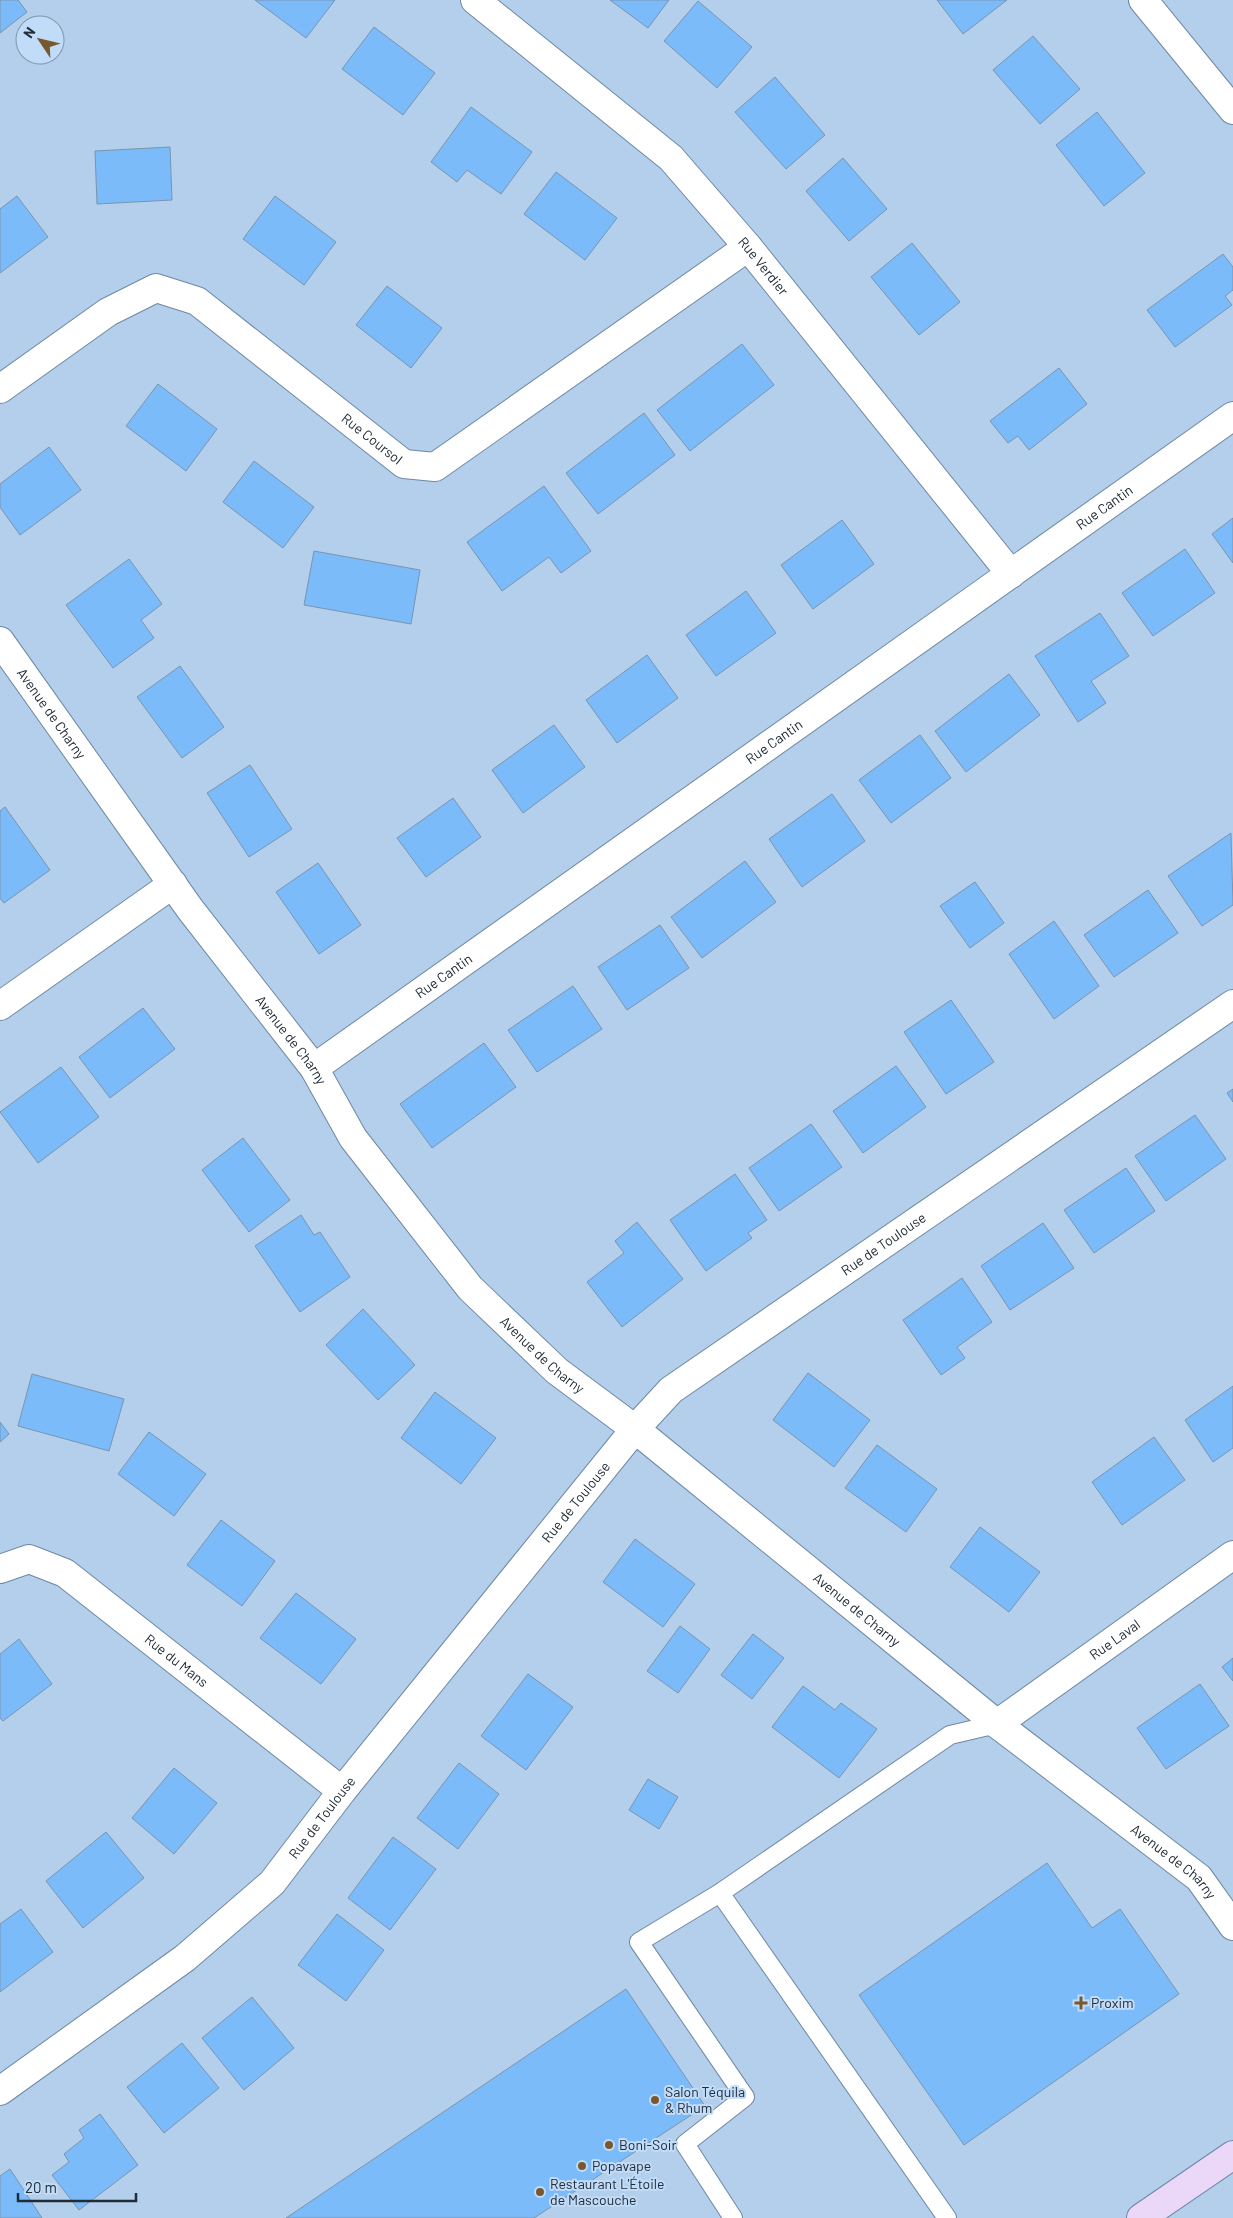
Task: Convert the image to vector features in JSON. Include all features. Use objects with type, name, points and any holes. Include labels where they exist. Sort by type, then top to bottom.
[{"type":"street","name":"Rue Verdier","points":[[475,0],[672,158],[748,247],[1011,574]]},
{"type":"street","points":[[1144,0],[1233,110]]},
{"type":"street","name":"Rue Coursol","points":[[0,389],[108,312],[156,288],[197,301],[404,464],[435,467],[748,247]]},
{"type":"street","name":"Rue Cantin","points":[[314,1068],[1233,416]]},
{"type":"street","name":"Avenue de Charny","points":[[0,641],[172,884],[314,1068],[353,1138],[470,1288],[558,1371],[635,1429],[997,1724],[1199,1878],[1233,1926]]},
{"type":"street","points":[[0,1006],[172,884]]},
{"type":"street","name":"Rue de Toulouse","points":[[0,2091],[185,1958],[272,1883],[342,1791],[635,1429],[670,1390],[1233,1004]]},
{"type":"street","name":"Rue Laval","points":[[997,1724],[1233,1555]]},
{"type":"street","name":"Rue du Mans","points":[[0,1569],[29,1559],[64,1573],[342,1791]]},
{"type":"street","points":[[1141,2218],[1233,2155]]},
{"type":"lane","points":[[734,2218],[685,2144],[745,2097],[639,1942],[720,1894],[950,1735],[997,1724]]},
{"type":"lane","points":[[720,1894],[947,2218]]},
{"type":"building","points":[[0,0],[18,0],[27,12],[23,15],[15,15],[15,21],[0,33]]},
{"type":"building","points":[[255,0],[335,0],[306,38]]},
{"type":"building","points":[[610,0],[669,0],[648,28]]},
{"type":"building","points":[[937,0],[1007,0],[963,34]]},
{"type":"building","points":[[698,1],[752,47],[717,88],[664,41]]},
{"type":"building","points":[[374,27],[435,73],[403,115],[342,69]]},
{"type":"building","points":[[1033,36],[1080,89],[1040,124],[993,70]]},
{"type":"building","points":[[775,77],[825,135],[786,169],[735,112]]},
{"type":"building","points":[[471,107],[532,152],[501,194],[467,170],[457,182],[431,162]]},
{"type":"building","points":[[1097,112],[1145,173],[1104,206],[1056,145]]},
{"type":"building","points":[[170,147],[172,200],[97,204],[95,151]]},
{"type":"building","points":[[843,158],[887,209],[849,241],[806,191]]},
{"type":"building","points":[[556,172],[617,218],[585,260],[524,214]]},
{"type":"building","points":[[17,196],[48,237],[0,273],[0,209]]},
{"type":"building","points":[[275,196],[336,242],[304,285],[243,239]]},
{"type":"building","points":[[912,243],[960,302],[919,335],[871,277]]},
{"type":"building","points":[[1223,254],[1233,267],[1233,290],[1225,296],[1232,305],[1175,347],[1147,310]]},
{"type":"building","points":[[387,286],[442,328],[411,368],[356,325]]},
{"type":"building","points":[[742,344],[774,385],[690,451],[657,410]]},
{"type":"building","points":[[1059,368],[1087,404],[1029,450],[1018,436],[1008,443],[990,421]]},
{"type":"building","points":[[158,384],[217,429],[186,471],[126,426]]},
{"type":"building","points":[[644,413],[675,455],[598,514],[566,473]]},
{"type":"building","points":[[49,447],[81,490],[20,535],[0,507],[0,484]]},
{"type":"building","points":[[254,461],[314,507],[283,548],[223,502]]},
{"type":"building","points":[[544,486],[591,551],[561,573],[549,557],[502,591],[467,542]]},
{"type":"building","points":[[1233,518],[1233,563],[1212,534]]},
{"type":"building","points":[[842,520],[874,564],[813,609],[781,565]]},
{"type":"building","points":[[1185,549],[1215,593],[1153,636],[1122,593]]},
{"type":"building","points":[[314,551],[420,570],[411,624],[304,605]]},
{"type":"building","points":[[129,559],[162,604],[141,620],[154,638],[113,668],[66,605]]},
{"type":"building","points":[[746,591],[776,633],[716,676],[686,635]]},
{"type":"building","points":[[1100,613],[1129,656],[1091,681],[1106,703],[1078,722],[1035,656]]},
{"type":"building","points":[[647,655],[678,698],[617,743],[586,700]]},
{"type":"building","points":[[180,666],[224,727],[182,758],[137,697]]},
{"type":"building","points":[[1009,674],[1040,715],[966,772],[935,731]]},
{"type":"building","points":[[554,725],[585,767],[523,813],[492,770]]},
{"type":"building","points":[[920,735],[951,778],[891,823],[859,780]]},
{"type":"building","points":[[250,765],[292,829],[249,857],[207,793]]},
{"type":"building","points":[[832,794],[865,841],[802,887],[769,839]]},
{"type":"building","points":[[453,798],[481,837],[426,877],[397,838]]},
{"type":"building","points":[[5,807],[50,870],[4,903],[0,898],[0,811]]},
{"type":"building","points":[[1231,833],[1233,905],[1202,926],[1168,876]]},
{"type":"building","points":[[745,861],[776,902],[702,958],[671,917]]},
{"type":"building","points":[[318,863],[361,925],[319,954],[276,892]]},
{"type":"building","points":[[975,882],[1004,923],[970,948],[940,906]]},
{"type":"building","points":[[1148,890],[1178,933],[1114,977],[1084,935]]},
{"type":"building","points":[[1054,921],[1099,986],[1054,1019],[1009,954]]},
{"type":"building","points":[[660,925],[689,968],[627,1010],[598,967]]},
{"type":"building","points":[[573,986],[602,1029],[537,1072],[508,1030]]},
{"type":"building","points":[[951,1000],[994,1062],[946,1094],[904,1032]]},
{"type":"building","points":[[143,1008],[175,1049],[110,1098],[79,1057]]},
{"type":"building","points":[[484,1043],[516,1087],[432,1148],[400,1104]]},
{"type":"building","points":[[896,1066],[926,1107],[863,1153],[833,1111]]},
{"type":"building","points":[[61,1067],[99,1117],[38,1163],[0,1112]]},
{"type":"building","points":[[1233,1089],[1233,1102],[1227,1093]]},
{"type":"building","points":[[1195,1115],[1226,1159],[1166,1201],[1135,1156]]},
{"type":"building","points":[[811,1124],[842,1167],[779,1211],[749,1168]]},
{"type":"building","points":[[243,1138],[290,1200],[249,1232],[202,1170]]},
{"type":"building","points":[[1126,1168],[1155,1211],[1094,1253],[1064,1210]]},
{"type":"building","points":[[735,1174],[767,1220],[748,1233],[752,1238],[706,1271],[670,1220]]},
{"type":"building","points":[[301,1215],[314,1235],[320,1232],[350,1277],[300,1312],[255,1246]]},
{"type":"building","points":[[637,1222],[683,1279],[622,1327],[587,1282],[624,1253],[615,1241]]},
{"type":"building","points":[[1043,1223],[1074,1268],[1010,1310],[981,1266]]},
{"type":"building","points":[[962,1278],[992,1322],[957,1347],[965,1358],[941,1375],[903,1320]]},
{"type":"building","points":[[363,1309],[415,1365],[378,1400],[326,1345]]},
{"type":"building","points":[[808,1373],[870,1420],[834,1467],[773,1420]]},
{"type":"building","points":[[32,1374],[124,1399],[109,1451],[18,1426]]},
{"type":"building","points":[[1233,1386],[1233,1448],[1213,1462],[1185,1420]]},
{"type":"building","points":[[435,1392],[496,1438],[461,1484],[401,1438]]},
{"type":"building","points":[[0,1422],[9,1434],[0,1442]]},
{"type":"building","points":[[149,1432],[206,1474],[174,1516],[118,1474]]},
{"type":"building","points":[[1154,1437],[1185,1480],[1122,1525],[1092,1482]]},
{"type":"building","points":[[877,1445],[937,1489],[906,1532],[845,1488]]},
{"type":"building","points":[[221,1520],[275,1561],[242,1606],[187,1565]]},
{"type":"building","points":[[980,1527],[1040,1572],[1009,1612],[950,1567]]},
{"type":"building","points":[[635,1539],[695,1584],[663,1627],[603,1582]]},
{"type":"building","points":[[296,1593],[356,1639],[321,1684],[260,1638]]},
{"type":"building","points":[[680,1626],[710,1649],[678,1693],[647,1671]]},
{"type":"building","points":[[753,1634],[784,1658],[752,1699],[721,1675]]},
{"type":"building","points":[[19,1639],[52,1684],[3,1721],[0,1718],[0,1654]]},
{"type":"building","points":[[1233,1658],[1233,1681],[1222,1667]]},
{"type":"building","points":[[528,1674],[573,1707],[526,1770],[481,1736]]},
{"type":"building","points":[[1200,1684],[1229,1726],[1166,1769],[1137,1728]]},
{"type":"building","points":[[803,1686],[835,1710],[841,1703],[877,1729],[839,1778],[772,1727]]},
{"type":"building","points":[[459,1763],[499,1794],[458,1849],[417,1818]]},
{"type":"building","points":[[174,1768],[217,1803],[174,1854],[132,1818]]},
{"type":"building","points":[[648,1779],[678,1797],[659,1829],[629,1810]]},
{"type":"building","points":[[106,1832],[144,1878],[83,1928],[46,1881]]},
{"type":"building","points":[[393,1837],[436,1869],[390,1930],[348,1898]]},
{"type":"building","points":[[1047,1863],[1092,1928],[1120,1909],[1179,1994],[964,2145],[859,1995]]},
{"type":"building","points":[[21,1909],[53,1952],[0,1992],[0,1924]]},
{"type":"building","points":[[337,1914],[384,1950],[346,2001],[298,1965]]},
{"type":"building","points":[[626,1989],[705,2106],[534,2218],[286,2218]]},
{"type":"building","points":[[252,1997],[294,2048],[244,2090],[202,2038]]},
{"type":"building","points":[[182,2043],[219,2088],[164,2133],[127,2087]]},
{"type":"building","points":[[100,2114],[138,2165],[79,2210],[52,2175],[69,2162],[64,2154],[84,2138],[79,2130]]},
{"type":"building","points":[[10,2169],[42,2218],[0,2218],[0,2176]]},
{"type":"place","name":"Proxim","points":[[1081,2003]]},
{"type":"place","name":"Salon Téquila & Rhum","points":[[655,2100]]},
{"type":"place","name":"Boni-Soir","points":[[609,2145]]},
{"type":"place","name":"Popavape","points":[[582,2166]]},
{"type":"place","name":"Restaurant L'Étoile de Mascouche","points":[[540,2192]]}]
